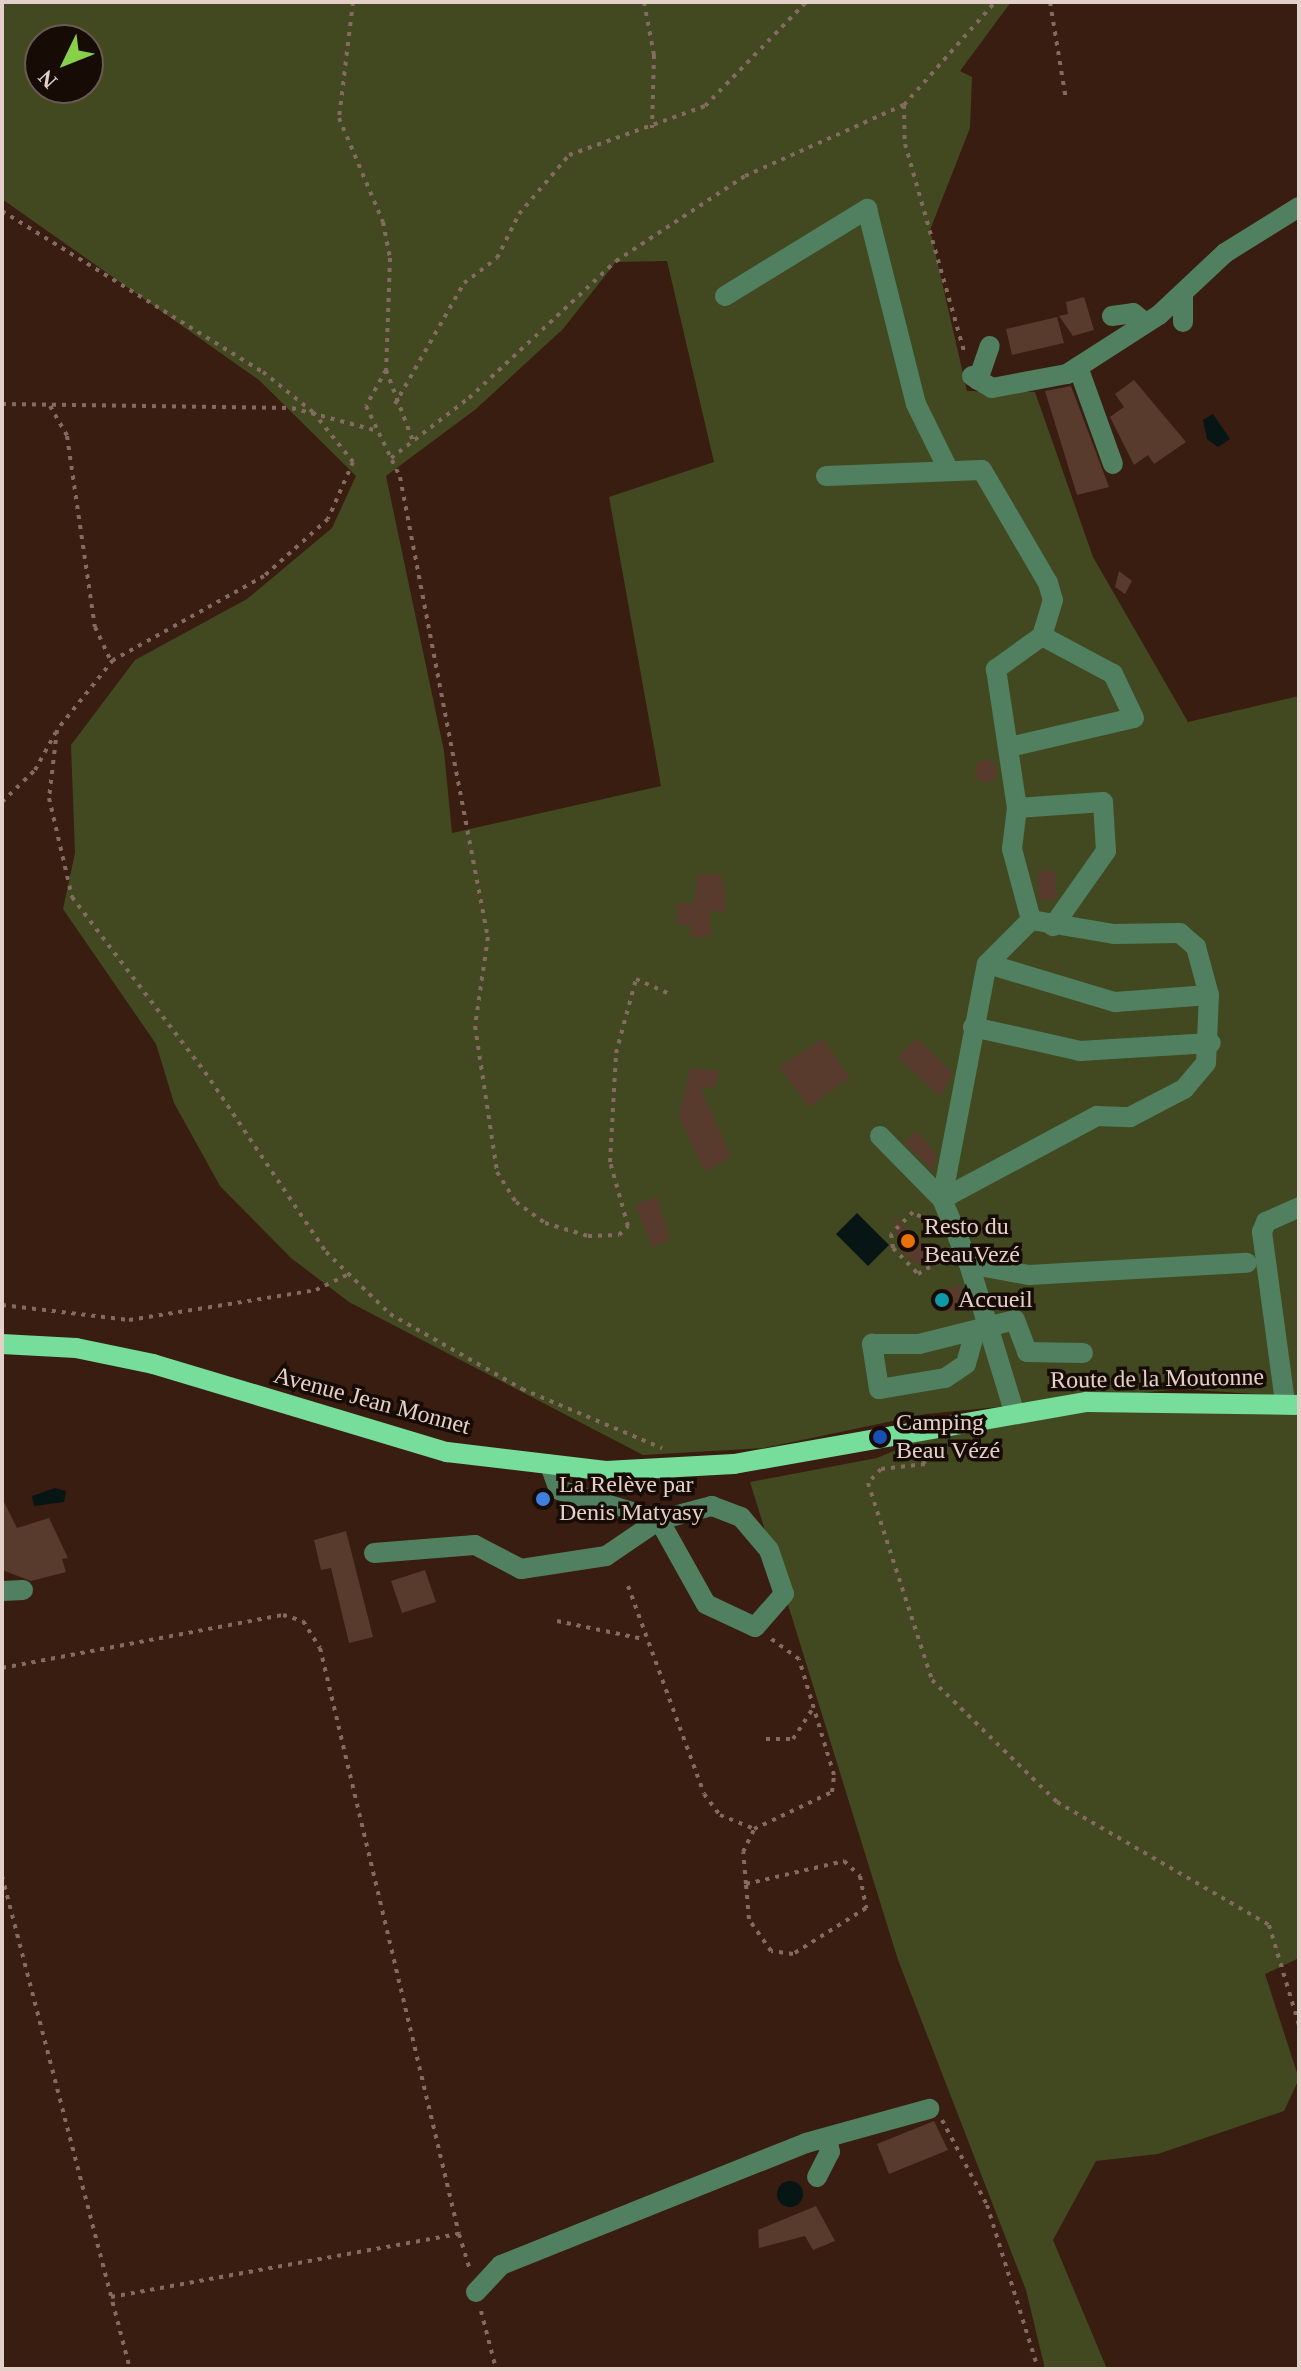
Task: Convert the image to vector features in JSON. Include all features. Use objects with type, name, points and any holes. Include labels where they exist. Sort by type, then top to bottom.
[{"type":"main road","name":"Avenue Jean Monnet","points":[[2,1344],[76,1348],[153,1364],[447,1452],[606,1471],[734,1464]]},
{"type":"main road","name":"Route de la Moutonne","points":[[734,1464],[1014,1411],[1172,1399],[1292,1404]]},
{"type":"lane","points":[[990,346],[975,378],[992,388],[1024,385],[1078,367],[1146,323],[1225,253],[1299,207]]},
{"type":"lane","points":[[725,296],[867,209],[916,404],[948,469]]},
{"type":"lane","points":[[1183,293],[1183,322]]},
{"type":"lane","points":[[1112,316],[1133,313],[1146,323]]},
{"type":"lane","points":[[1078,367],[1113,464]]},
{"type":"lane","points":[[826,476],[982,470],[1048,583],[1053,600],[1042,636],[996,669],[1017,808],[1012,849],[1031,920]]},
{"type":"lane","points":[[1010,747],[1134,718],[1113,674],[1042,636]]},
{"type":"lane","points":[[1017,808],[1103,802],[1106,851],[1053,926]]},
{"type":"lane","points":[[942,1199],[1097,1116],[1130,1117],[1184,1089],[1202,1075],[1211,1043],[1209,995],[1196,947],[1180,933],[1053,926],[1031,920]]},
{"type":"lane","points":[[942,1199],[973,1027],[988,964],[1031,920]]},
{"type":"lane","points":[[988,964],[1115,1002],[1209,995]]},
{"type":"lane","points":[[973,1027],[1080,1051],[1211,1043]]},
{"type":"lane","points":[[880,1136],[942,1199],[963,1257],[983,1328],[1014,1411]]},
{"type":"lane","points":[[1292,1404],[1262,1232],[1266,1222],[1299,1207]]},
{"type":"lane","points":[[963,1257],[1029,1275],[1247,1263]]},
{"type":"lane","points":[[983,1328],[966,1364],[945,1378],[879,1389],[872,1344],[919,1344],[983,1328],[1015,1320],[1027,1352],[1083,1353]]},
{"type":"lane","points":[[374,1553],[475,1545],[521,1569],[606,1556],[659,1520],[712,1506],[741,1517],[769,1550],[784,1594],[755,1627],[706,1604],[659,1520],[559,1490],[550,1465]]},
{"type":"lane","points":[[2,1591],[23,1590]]},
{"type":"lane","points":[[476,2292],[501,2265],[827,2138],[929,2109]]},
{"type":"lane","points":[[817,2177],[830,2152],[827,2138]]},
{"type":"path","points":[[353,2],[339,118],[388,246],[386,370],[395,404],[413,441]]},
{"type":"path","points":[[644,2],[654,55],[652,128]]},
{"type":"path","points":[[395,404],[464,283],[497,258],[519,214],[569,155],[652,128],[705,106],[806,2]]},
{"type":"path","points":[[391,458],[616,261],[745,176],[904,105],[995,2]]},
{"type":"path","points":[[1050,2],[1066,100]]},
{"type":"path","points":[[904,105],[905,144],[975,378]]},
{"type":"path","points":[[2,211],[263,372],[313,412],[353,462],[328,519],[264,576],[111,662],[57,730],[35,770],[2,802]]},
{"type":"path","points":[[386,370],[366,406],[391,458],[445,695],[488,937],[475,1026],[497,1172],[516,1202],[545,1223],[588,1236],[619,1235],[628,1226],[610,1162],[616,1053],[636,979],[670,994]]},
{"type":"path","points":[[2,404],[313,412],[378,431]]},
{"type":"path","points":[[50,406],[67,436],[95,627],[111,662]]},
{"type":"path","points":[[57,730],[49,798],[72,897],[349,1274],[390,1314],[522,1389],[707,1466]]},
{"type":"path","points":[[913,1212],[891,1234],[893,1248],[918,1274],[963,1257]]},
{"type":"path","points":[[2,1305],[129,1320],[316,1290],[349,1274]]},
{"type":"path","points":[[910,1430],[925,1464],[881,1469],[868,1483],[932,1680],[1057,1802],[1269,1925],[1299,2025]]},
{"type":"path","points":[[628,1586],[643,1639],[704,1794],[720,1815],[754,1829]]},
{"type":"path","points":[[2,1668],[283,1615],[303,1621],[320,1648],[459,2234],[496,2369]]},
{"type":"path","points":[[557,1621],[643,1639]]},
{"type":"path","points":[[746,1884],[844,1861],[860,1876],[866,1908],[793,1954],[771,1951],[749,1919],[743,1852],[754,1829],[832,1792],[815,1705],[799,1659],[755,1627]]},
{"type":"path","points":[[766,1739],[793,1739],[815,1705]]},
{"type":"path","points":[[2,1876],[130,2369]]},
{"type":"path","points":[[929,2109],[953,2129],[987,2205],[1038,2369]]},
{"type":"path","points":[[111,2297],[459,2234]]},
{"type":"green space","points":[[2,2],[1011,2],[960,71],[972,77],[970,128],[930,230],[967,391],[1035,392],[1093,557],[1188,722],[1299,696],[1299,1397],[1181,1389],[926,1414],[764,1448],[643,1455],[349,1302],[291,1258],[220,1186],[174,1103],[156,1044],[63,909],[75,853],[71,745],[135,660],[247,599],[332,528],[356,476],[259,380],[2,199]],"holes":[[[667,261],[714,462],[609,497],[661,786],[452,833],[444,751],[386,476],[476,409],[563,329],[616,262]]]},
{"type":"green space","points":[[1092,1408],[1299,1413],[1299,1958],[1265,1974],[1299,2079],[1284,2111],[1158,2154],[1096,2161],[1053,2240],[1107,2369],[1045,2369],[1026,2290],[898,1960],[750,1482],[877,1458],[934,1434]]},
{"type":"shaded area","points":[[1213,414],[1230,439],[1218,447],[1207,439],[1203,420]]},
{"type":"shaded area","points":[[857,1213],[889,1245],[868,1266],[836,1234]]},
{"type":"shaded area","points":[[55,1488],[66,1491],[64,1502],[34,1506],[32,1496]]},
{"type":"shaded area","points":[[790,2181],[799,2185],[803,2194],[799,2203],[790,2207],[781,2203],[777,2194],[781,2185]]},
{"type":"building","points":[[1084,297],[1094,330],[1073,336],[1059,316],[1068,314],[1066,302]]},
{"type":"building","points":[[1057,317],[1064,343],[1012,355],[1006,329]]},
{"type":"building","points":[[1134,380],[1186,442],[1154,464],[1148,455],[1134,465],[1110,417],[1124,407],[1115,394]]},
{"type":"building","points":[[1071,386],[1109,487],[1077,495],[1045,391]]},
{"type":"building","points":[[1119,571],[1132,581],[1125,594],[1115,587]]},
{"type":"building","points":[[986,760],[994,763],[997,771],[994,779],[986,782],[978,779],[975,771],[978,763]]},
{"type":"building","points":[[1038,871],[1055,871],[1056,899],[1039,899]]},
{"type":"building","points":[[698,874],[720,874],[725,888],[725,911],[710,911],[711,937],[691,937],[690,925],[678,925],[677,903],[694,903]]},
{"type":"building","points":[[916,1038],[953,1073],[940,1097],[898,1057]]},
{"type":"building","points":[[822,1039],[850,1077],[809,1107],[779,1067]]},
{"type":"building","points":[[690,1068],[719,1071],[715,1087],[701,1088],[731,1157],[705,1172],[679,1118]]},
{"type":"building","points":[[917,1131],[937,1155],[933,1171],[904,1142]]},
{"type":"building","points":[[657,1197],[670,1239],[652,1247],[635,1204]]},
{"type":"building","name":"Resto du BeauVezé","points":[[894,1216],[931,1252],[919,1266],[898,1248]]},
{"type":"building","points":[[960,1285],[963,1308],[946,1312],[939,1291]]},
{"type":"building","points":[[2,1498],[17,1528],[49,1518],[68,1558],[62,1559],[66,1572],[31,1581],[2,1570]]},
{"type":"building","points":[[346,1531],[373,1637],[349,1643],[331,1568],[321,1570],[314,1540]]},
{"type":"building","points":[[425,1570],[436,1602],[402,1613],[391,1581]]},
{"type":"building","points":[[934,2121],[948,2150],[889,2174],[877,2144]]},
{"type":"building","points":[[816,2206],[835,2241],[813,2250],[805,2236],[759,2248],[758,2230]]},
{"type":"place","name":"Resto du BeauVezé","points":[[908,1241]]},
{"type":"place","name":"Accueil","points":[[942,1300]]},
{"type":"place","name":"Camping Beau Vézé","points":[[880,1437]]},
{"type":"place","name":"La Relève par Denis Matyasy","points":[[543,1499]]}]
